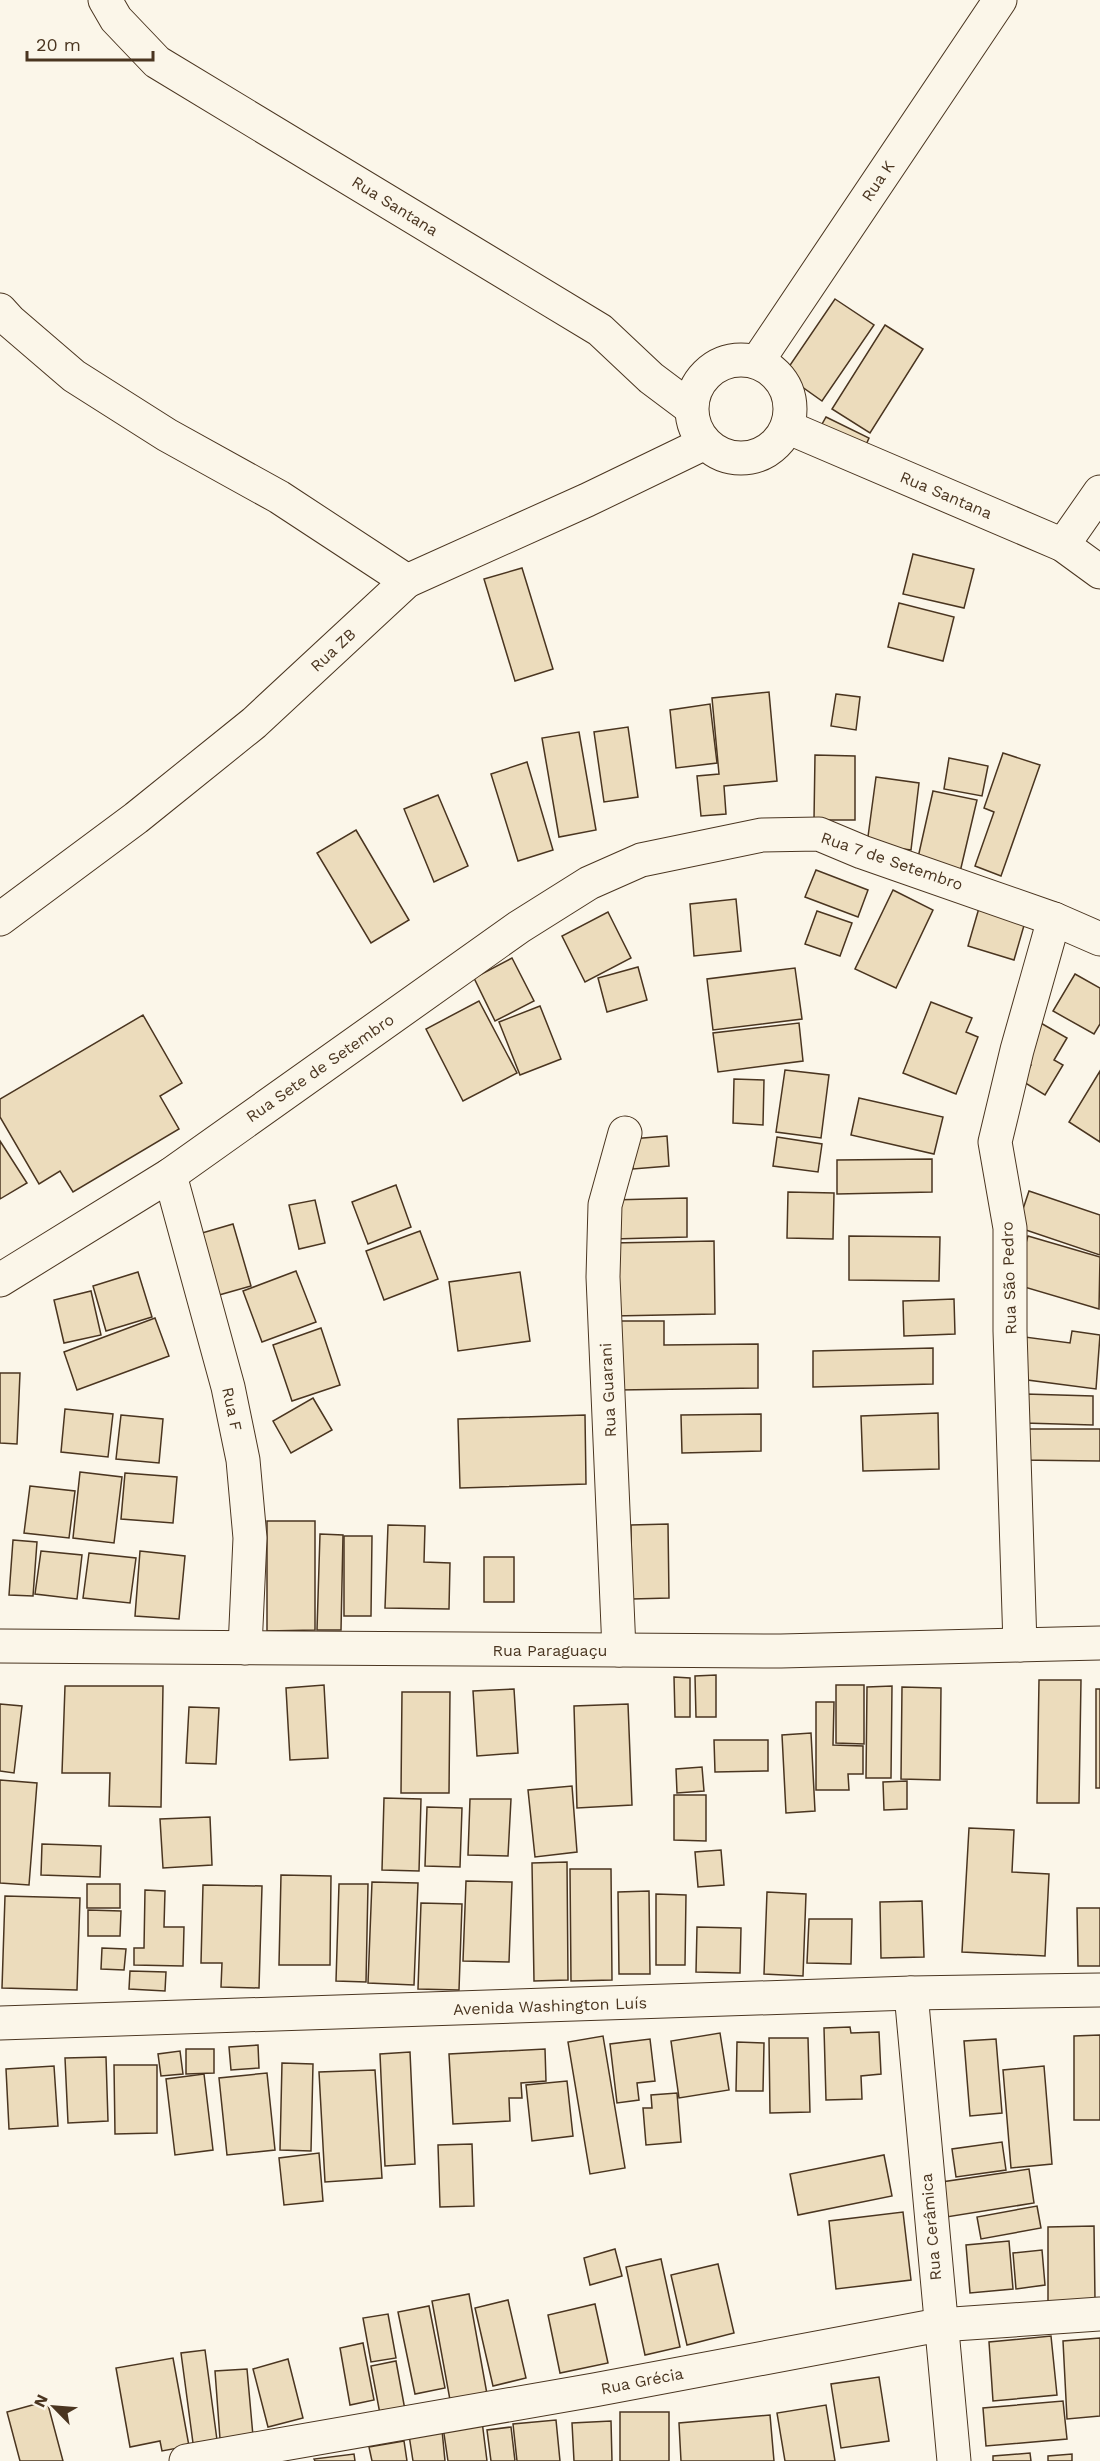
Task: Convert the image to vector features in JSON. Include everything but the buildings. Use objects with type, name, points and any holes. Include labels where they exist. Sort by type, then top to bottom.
[{"type":"street","name":"Rua Santana","points":[[105,0],[116,19],[158,62],[600,330],[651,378],[691,408]]},
{"type":"street","name":"Rua K","points":[[757,362],[1000,0]]},
{"type":"street","points":[[0,310],[74,376],[167,435],[279,497],[407,581]]},
{"type":"street","points":[[734,359],[757,362],[774,372],[786,388],[791,407],[787,428],[777,444],[760,455],[740,459],[721,454],[705,443],[694,427],[691,408],[697,385],[713,368],[734,359]]},
{"type":"street","name":"Rua Santana","points":[[787,428],[1063,545],[1100,572]]},
{"type":"street","name":"Rua ZB","points":[[0,919],[136,818],[254,723],[407,581],[587,500],[705,443]]},
{"type":"street","points":[[1063,545],[1100,492]]},
{"type":"street","name":"Rua 7 de Setembro","points":[[641,860],[762,835],[819,834],[862,852],[1054,919],[1100,939]]},
{"type":"street","name":"Rua Sete de Setembro","points":[[0,1280],[170,1175],[519,927],[589,883],[641,860]]},
{"type":"street","name":"Rua São Pedro","points":[[1020,1645],[1010,1331],[1010,1228],[995,1142],[1017,1050],[1054,919]]},
{"type":"street","name":"Rua Guarani","points":[[619,1650],[603,1277],[604,1205],[625,1133]]},
{"type":"street","name":"Rua F","points":[[170,1175],[228,1387],[243,1460],[250,1538],[245,1648]]},
{"type":"street","name":"Rua Paraguaçu","points":[[0,1646],[781,1651],[1100,1643]]},
{"type":"street","name":"Avenida Washington Luís","points":[[0,2023],[911,1993],[1100,1990]]},
{"type":"street","name":"Rua Cerâmica","points":[[911,1993],[939,2325],[954,2461]]},
{"type":"street","name":"Rua Grécia","points":[[186,2461],[582,2392],[939,2325],[1100,2314]]}]
